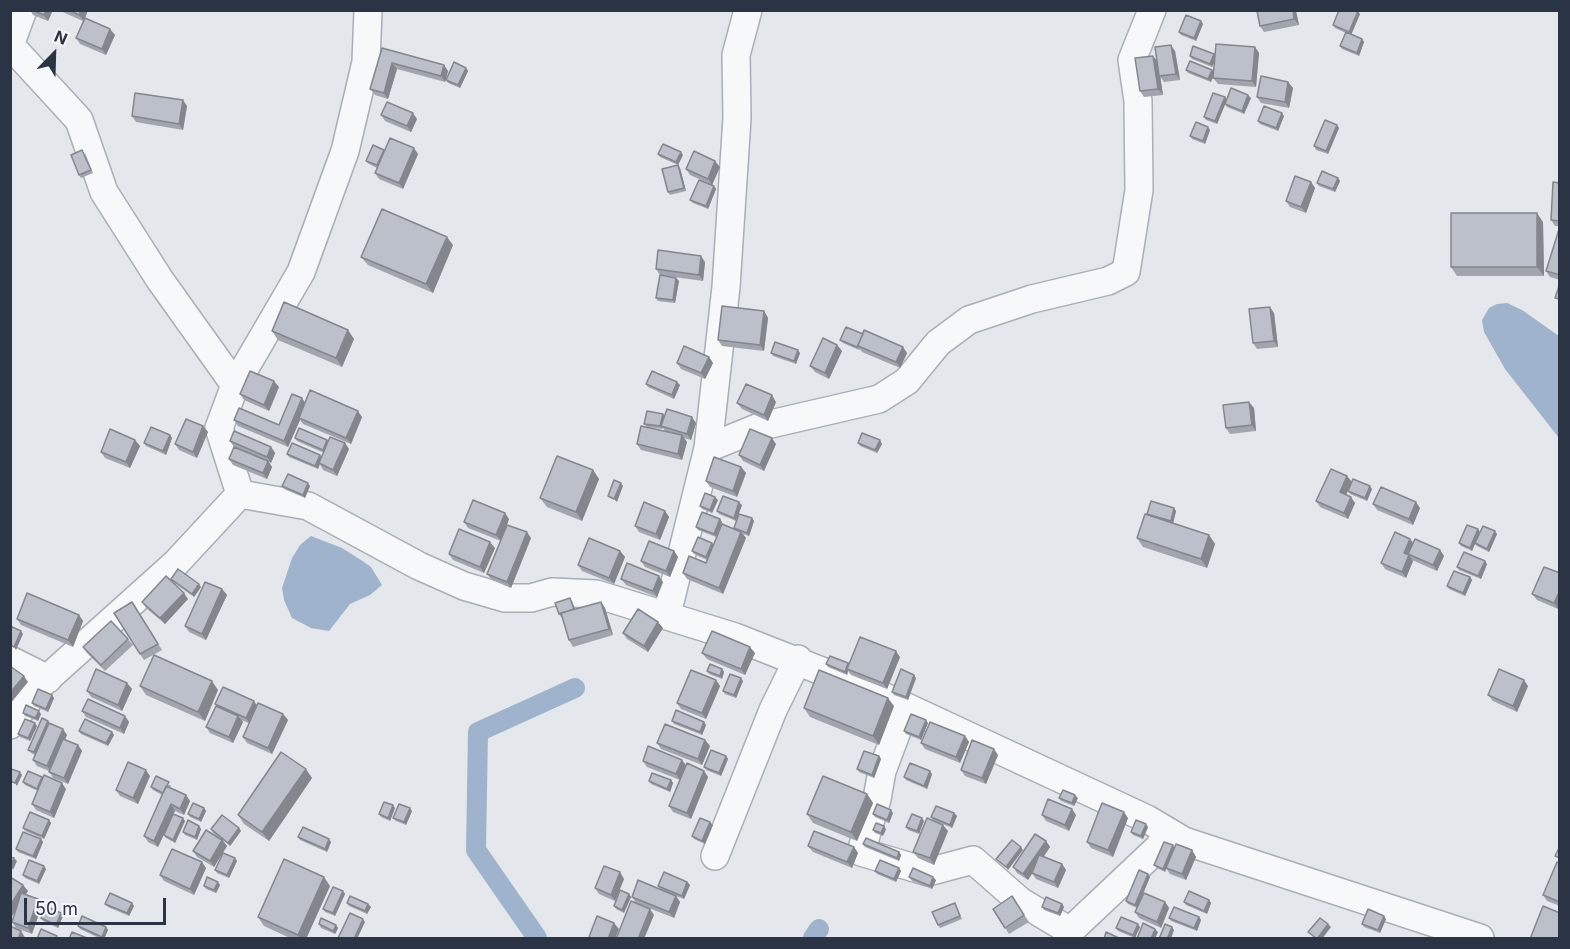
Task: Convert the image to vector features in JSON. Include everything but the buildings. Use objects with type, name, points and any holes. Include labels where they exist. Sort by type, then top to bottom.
[{"type":"street","points":[[23,10],[10,45],[79,120],[104,192],[160,280],[235,385]]},
{"type":"street","points":[[240,494],[219,428],[235,385],[302,272],[345,150],[366,62],[368,10]]},
{"type":"street","points":[[667,614],[708,448],[726,287],[736,118],[736,55],[748,10]]},
{"type":"street","points":[[708,448],[762,426],[879,399],[907,381],[938,343],[969,320],[1032,299],[1108,281],[1126,272],[1139,190],[1138,101],[1132,60],[1152,10]]},
{"type":"street","points":[[240,494],[308,506],[419,566],[464,586],[505,598],[531,598],[552,592],[596,594],[667,614],[798,659],[1147,819],[1184,841],[1480,939]]},
{"type":"street","points":[[10,725],[48,679],[176,563],[240,494]]},
{"type":"street","points":[[715,856],[773,710],[798,659]]},
{"type":"street","points":[[10,660],[48,679]]},
{"type":"street","points":[[906,707],[882,771],[877,799],[861,852],[928,872],[973,860],[1020,902],[1070,931],[1158,848],[1169,832]]},
{"type":"water","points":[[1507,303],[1522,310],[1559,336],[1559,438],[1505,369],[1484,332],[1482,320],[1489,308]]},
{"type":"water","points":[[311,536],[342,548],[361,560],[371,567],[382,585],[370,595],[350,604],[329,631],[311,628],[292,618],[284,600],[282,588],[292,558],[300,545]]},
{"type":"waterway","points":[[537,938],[476,850],[478,732],[575,688]]},
{"type":"waterway","points":[[813,938],[819,929]]}]
